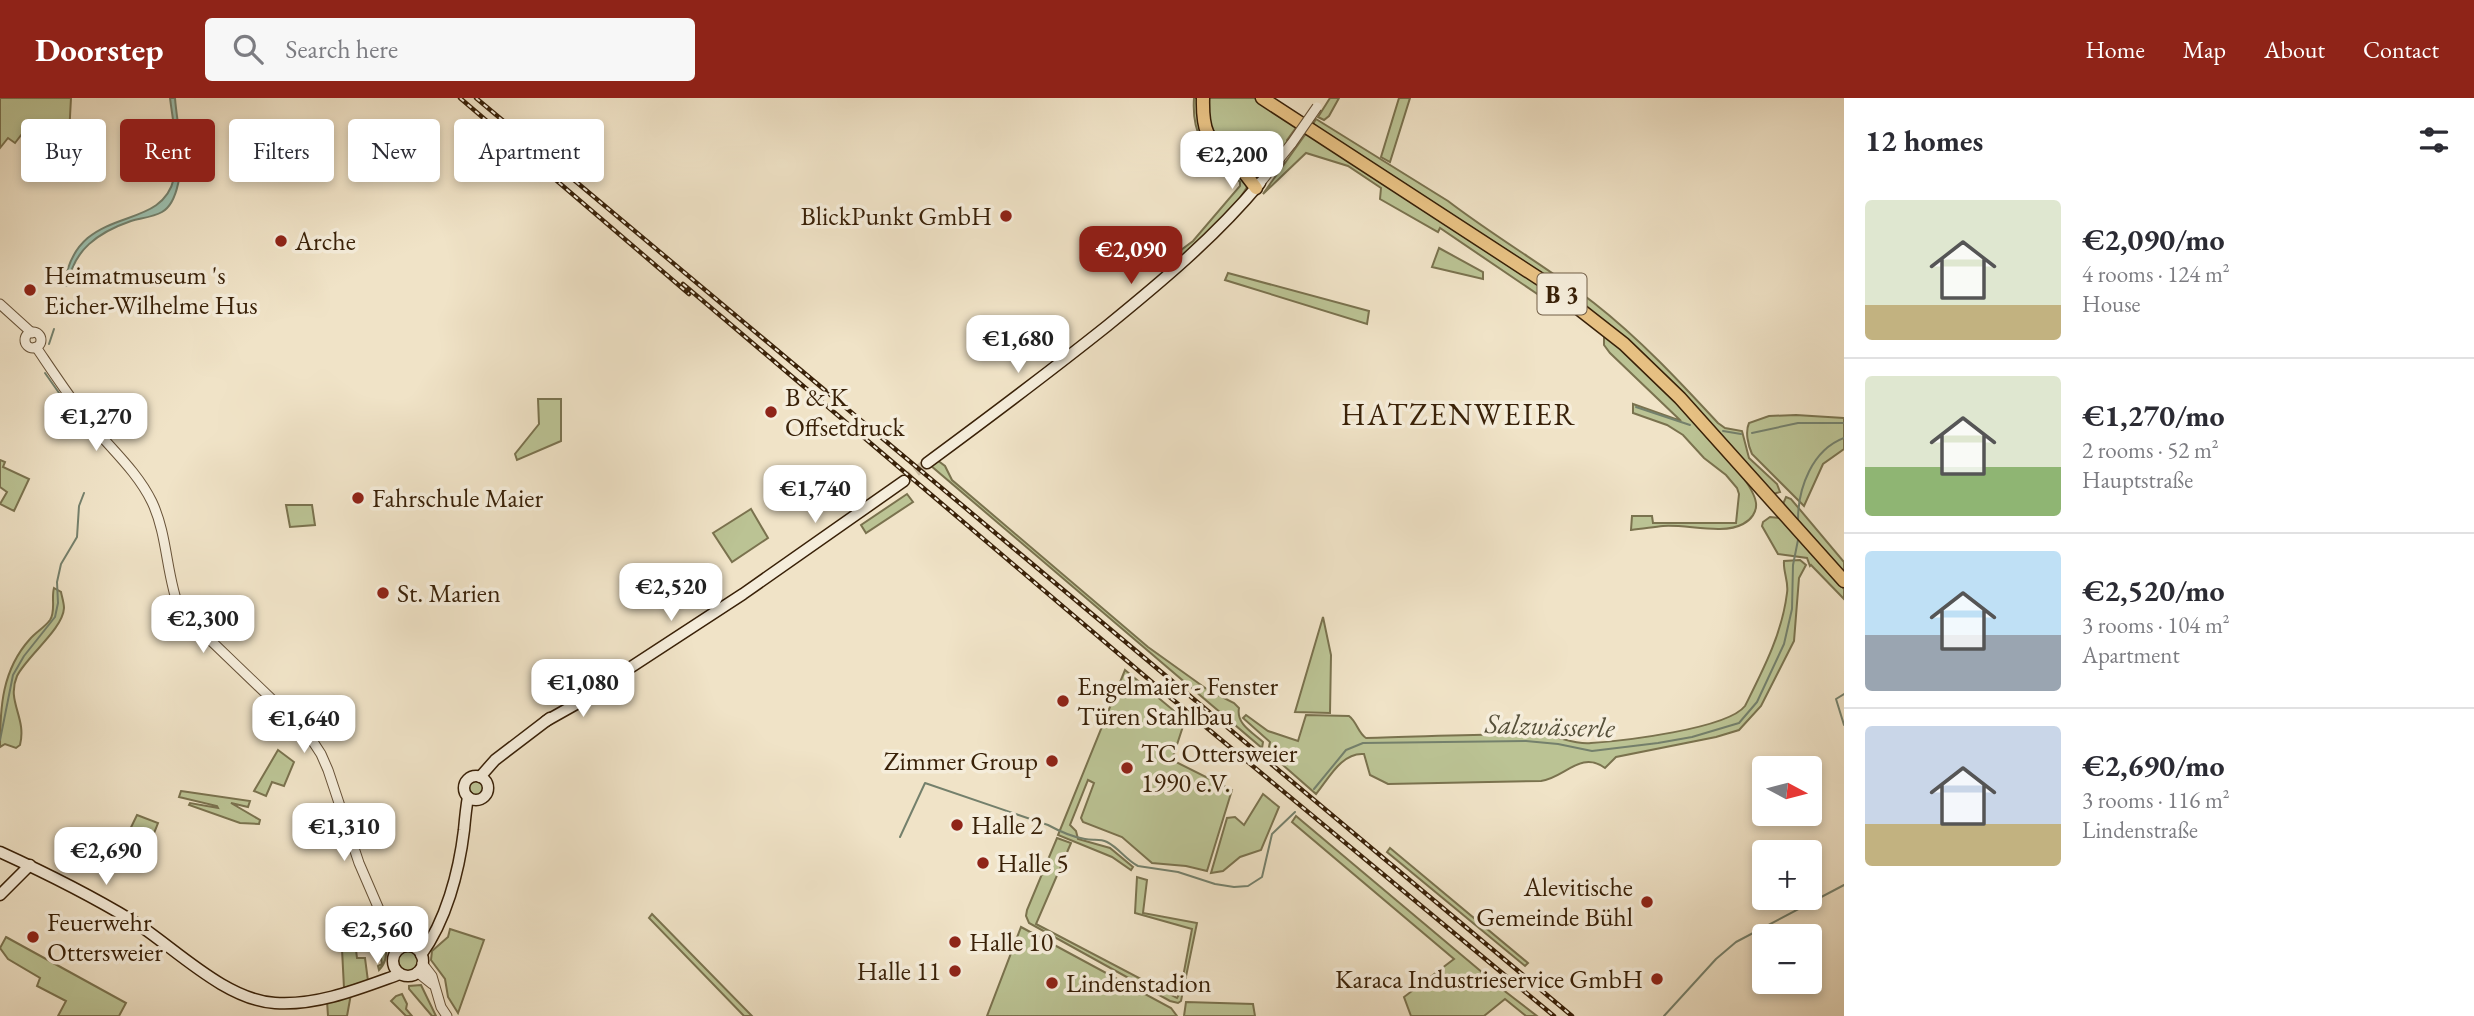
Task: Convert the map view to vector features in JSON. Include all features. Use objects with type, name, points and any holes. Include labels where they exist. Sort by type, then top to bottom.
[{"type":"main road","name":"B 3","points":[[1262,98],[1546,283],[1624,344],[1680,398],[1844,581]]},
{"type":"main road","points":[[927,463],[1046,375],[1156,286],[1216,231],[1258,185],[1242,167],[1213,143],[1206,133],[1204,101]]},
{"type":"main road","points":[[1242,167],[1264,168],[1277,162]]},
{"type":"main road","points":[[484,780],[505,753],[546,721],[583,701],[743,594],[904,481]]},
{"type":"main road","points":[[473,799],[465,793],[465,784],[471,777],[484,780]]},
{"type":"main road","points":[[473,799],[487,793],[484,780]]},
{"type":"main road","points":[[0,852],[30,865],[133,921],[220,984],[248,998],[275,1003],[309,1001],[376,983],[413,956],[432,934],[448,898],[473,799]]},
{"type":"main road","points":[[0,895],[30,865]]},
{"type":"main road","points":[[17,878],[41,871]]},
{"type":"main road","points":[[396,970],[408,976],[413,956]]},
{"type":"street","points":[[1258,185],[1292,143],[1322,98]]},
{"type":"street","points":[[0,304],[29,334],[39,336],[38,345],[76,406],[137,479],[151,500],[180,611],[308,734],[321,754],[364,876],[387,926],[413,956],[435,988],[446,1016]]},
{"type":"shaded area","points":[[0,98],[71,98],[70,119],[21,119],[21,135],[15,143],[8,138],[0,148]]},
{"type":"shaded area","points":[[170,98],[175,98],[177,119],[173,119]]},
{"type":"shaded area","points":[[1194,98],[1199,98],[1198,114],[1248,185],[1216,225],[1194,247],[1177,259],[1173,256],[1193,241],[1240,186],[1240,182],[1212,155],[1200,137],[1194,113]]},
{"type":"shaded area","points":[[1209,98],[1256,98],[1298,125],[1279,153],[1267,161],[1250,163],[1233,155],[1213,134],[1208,119]]},
{"type":"shaded area","points":[[1330,98],[1339,98],[1324,120],[1318,117]]},
{"type":"shaded area","points":[[1399,98],[1410,98],[1390,162],[1381,157]]},
{"type":"shaded area","points":[[1316,119],[1448,201],[1594,303],[1674,376],[1718,423],[1725,428],[1742,431],[1749,458],[1777,484],[1780,492],[1773,494],[1648,361],[1313,124]]},
{"type":"shaded area","points":[[1307,132],[1561,299],[1560,302],[1552,304],[1440,228],[1438,232],[1380,199],[1381,188],[1348,166],[1306,153],[1263,194]]},
{"type":"shaded area","points":[[172,182],[178,182],[165,210],[119,225],[89,244],[75,262],[68,286],[64,286],[72,259],[84,241],[101,229],[153,207],[166,196]]},
{"type":"shaded area","points":[[1439,248],[1483,272],[1483,279],[1432,267]]},
{"type":"shaded area","points":[[1228,273],[1369,311],[1367,324],[1225,280]]},
{"type":"shaded area","points":[[1608,335],[1691,417],[1750,487],[1756,506],[1751,518],[1746,522],[1725,529],[1663,526],[1631,530],[1632,516],[1652,516],[1653,523],[1736,523],[1739,494],[1726,475],[1704,458],[1683,435],[1667,425],[1633,413],[1633,404],[1681,421],[1610,353],[1604,345],[1604,336]]},
{"type":"shaded area","points":[[538,399],[561,399],[561,441],[517,460],[515,454],[539,424]]},
{"type":"shaded area","points":[[1769,416],[1844,418],[1844,449],[1823,464],[1804,506],[1752,454],[1747,434],[1749,423]]},
{"type":"shaded area","points":[[0,460],[5,462],[3,467],[29,479],[14,511],[0,504],[7,492],[0,487]]},
{"type":"shaded area","points":[[937,460],[945,466],[952,480],[1148,647],[1208,690],[1234,703],[1239,708],[1242,723],[1263,742],[1262,748],[930,465]]},
{"type":"shaded area","points":[[907,494],[913,502],[866,533],[861,525]]},
{"type":"shaded area","points":[[1786,497],[1791,499],[1844,562],[1844,575],[1783,504]]},
{"type":"shaded area","points":[[286,505],[312,505],[315,525],[290,527]]},
{"type":"shaded area","points":[[751,509],[768,538],[732,562],[713,533]]},
{"type":"shaded area","points":[[1770,517],[1780,518],[1844,589],[1844,599],[1810,566],[1807,558],[1778,554],[1762,526]]},
{"type":"shaded area","points":[[1800,560],[1806,565],[1799,578],[1794,641],[1761,706],[1739,730],[1716,737],[1616,757],[1605,768],[1596,763],[1580,763],[1541,781],[1388,784],[1370,775],[1364,754],[1356,754],[1337,767],[1316,794],[1268,752],[1270,742],[1243,718],[1246,715],[1268,731],[1298,741],[1306,715],[1349,716],[1366,738],[1543,735],[1585,743],[1649,736],[1697,727],[1734,714],[1745,706],[1781,623],[1787,589],[1784,561]]},
{"type":"shaded area","points":[[54,588],[61,592],[64,608],[62,616],[58,625],[22,668],[14,685],[21,726],[20,745],[16,748],[5,744],[0,747],[2,703],[8,676],[13,663],[32,636],[50,620],[53,613]]},
{"type":"shaded area","points":[[1323,617],[1331,655],[1330,713],[1295,712]]},
{"type":"shaded area","name":"TC Ottersweier 1990 e.V.","points":[[1125,670],[1185,720],[1172,760],[1232,790],[1207,871],[1152,863],[1122,837],[1083,822],[1081,818],[1094,783],[1088,780],[1070,825],[1076,831],[1078,839],[1110,848],[1133,867],[1131,870],[1112,857],[1058,835]]},
{"type":"shaded area","points":[[278,750],[294,762],[284,786],[272,782],[266,796],[254,791]]},
{"type":"shaded area","points":[[476,779],[482,782],[485,788],[482,794],[476,797],[470,794],[467,788],[470,782]]},
{"type":"shaded area","points":[[181,791],[250,801],[248,807],[231,803],[260,820],[259,824],[240,823],[189,805],[218,808],[179,797]]},
{"type":"shaded area","points":[[1263,794],[1279,807],[1261,850],[1240,857],[1223,871],[1211,873],[1227,818],[1235,817],[1244,825]]},
{"type":"shaded area","points":[[137,815],[158,823],[143,861],[119,852]]},
{"type":"shaded area","points":[[1296,816],[1537,1016],[1526,1016],[1505,999],[1484,1016],[1411,1016],[1404,997],[1454,959],[1292,822]]},
{"type":"shaded area","points":[[1057,838],[1071,843],[1036,924],[1177,998],[1192,929],[1135,913],[1137,877],[1147,880],[1143,913],[1197,923],[1181,1001],[1170,1001],[1029,923],[1027,910]]},
{"type":"shaded area","points":[[1390,848],[1528,963],[1525,966],[1387,852]]},
{"type":"shaded area","points":[[390,909],[426,923],[417,936],[412,938],[403,935]]},
{"type":"shaded area","points":[[372,913],[386,949],[384,964],[379,970],[378,966],[382,964],[376,924],[372,924]]},
{"type":"shaded area","points":[[652,914],[752,1016],[744,1016],[649,918]]},
{"type":"shaded area","name":"Lindenstadion","points":[[1021,927],[1171,1008],[1177,1016],[987,1016]]},
{"type":"shaded area","points":[[450,929],[484,940],[458,1013],[448,997],[445,979],[431,960],[432,951],[448,937]]},
{"type":"shaded area","points":[[6,937],[126,1003],[119,1016],[58,1016],[66,1001],[37,986],[40,978],[8,959],[0,948]]},
{"type":"shaded area","points":[[342,949],[356,950],[357,958],[365,958],[368,981],[344,988]]},
{"type":"shaded area","points":[[407,949],[415,953],[419,961],[415,969],[407,973],[399,969],[395,961],[399,953]]},
{"type":"shaded area","points":[[421,985],[436,1016],[432,1016],[409,989],[409,986]]},
{"type":"shaded area","points":[[351,994],[347,1016],[328,1016],[327,1001]]},
{"type":"shaded area","points":[[402,994],[407,1004],[406,1009],[412,1016],[406,1016],[391,1001]]},
{"type":"shaded area","points":[[1186,1002],[1253,1004],[1255,1016],[1184,1016]]},
{"type":"waterway","points":[[49,344],[54,329]]},
{"type":"waterway","points":[[45,373],[76,417]]},
{"type":"waterway","points":[[1636,407],[1690,425]]},
{"type":"waterway","points":[[1752,433],[1798,423],[1844,423]]},
{"type":"waterway","points":[[1723,431],[1741,434]]},
{"type":"waterway","name":"Salzwässerle","points":[[1798,520],[1804,483],[1815,461],[1823,451],[1844,438]]},
{"type":"waterway","points":[[0,740],[13,675],[24,656],[55,617],[61,564],[77,537],[79,506],[84,493]]},
{"type":"waterway","name":"Salzwässerle","points":[[1314,789],[1346,750],[1363,743],[1526,741],[1592,751],[1692,737],[1739,723],[1757,702],[1784,644],[1792,609],[1793,565],[1798,540]]},
{"type":"waterway","name":"Salzwässerle","points":[[1844,694],[1836,699],[1844,725]]},
{"type":"waterway","name":"Salzwässerle","points":[[900,837],[925,783],[1070,835],[1104,841],[1138,866],[1178,872],[1234,887],[1248,886],[1262,877],[1272,834],[1295,812]]},
{"type":"waterway","name":"Salzwässerle","points":[[1664,1016],[1716,959],[1736,942],[1844,885]]},
{"type":"tunnel","points":[[904,481],[927,463]]},
{"type":"railway","points":[[460,98],[689,294]]},
{"type":"railway","points":[[476,98],[1572,1016]]},
{"type":"railway","points":[[683,284],[1166,694],[1554,1016]]},
{"type":"place","name":"BlickPunkt GmbH","points":[[1006,216]]},
{"type":"place","name":"Arche","points":[[281,241]]},
{"type":"place","name":"Heimatmuseum 's Eicher-Wilhelme Hus","points":[[30,290]]},
{"type":"place","name":"B & K Offsetdruck","points":[[771,412]]},
{"type":"place","name":"Fahrschule Maier","points":[[358,498]]},
{"type":"place","name":"St. Marien","points":[[383,593]]},
{"type":"place","name":"Engelmaier - Fenster Türen Stahlbau","points":[[1063,701]]},
{"type":"place","name":"Zimmer Group","points":[[1052,761]]},
{"type":"place","name":"TC Ottersweier 1990 e.V.","points":[[1127,768]]},
{"type":"place","name":"Halle 2","points":[[957,825]]},
{"type":"place","name":"Halle 5","points":[[983,863]]},
{"type":"place","name":"Alevitische Gemeinde Bühl","points":[[1647,902]]},
{"type":"place","name":"Feuerwehr Ottersweier","points":[[33,937]]},
{"type":"place","name":"Halle 10","points":[[955,942]]},
{"type":"place","name":"Halle 11","points":[[955,971]]},
{"type":"place","name":"Karaca Industrieservice GmbH","points":[[1657,979]]},
{"type":"place","name":"Lindenstadion","points":[[1052,983]]},
{"type":"district","name":"HATZENWEIER","points":[[1459,414]]}]
